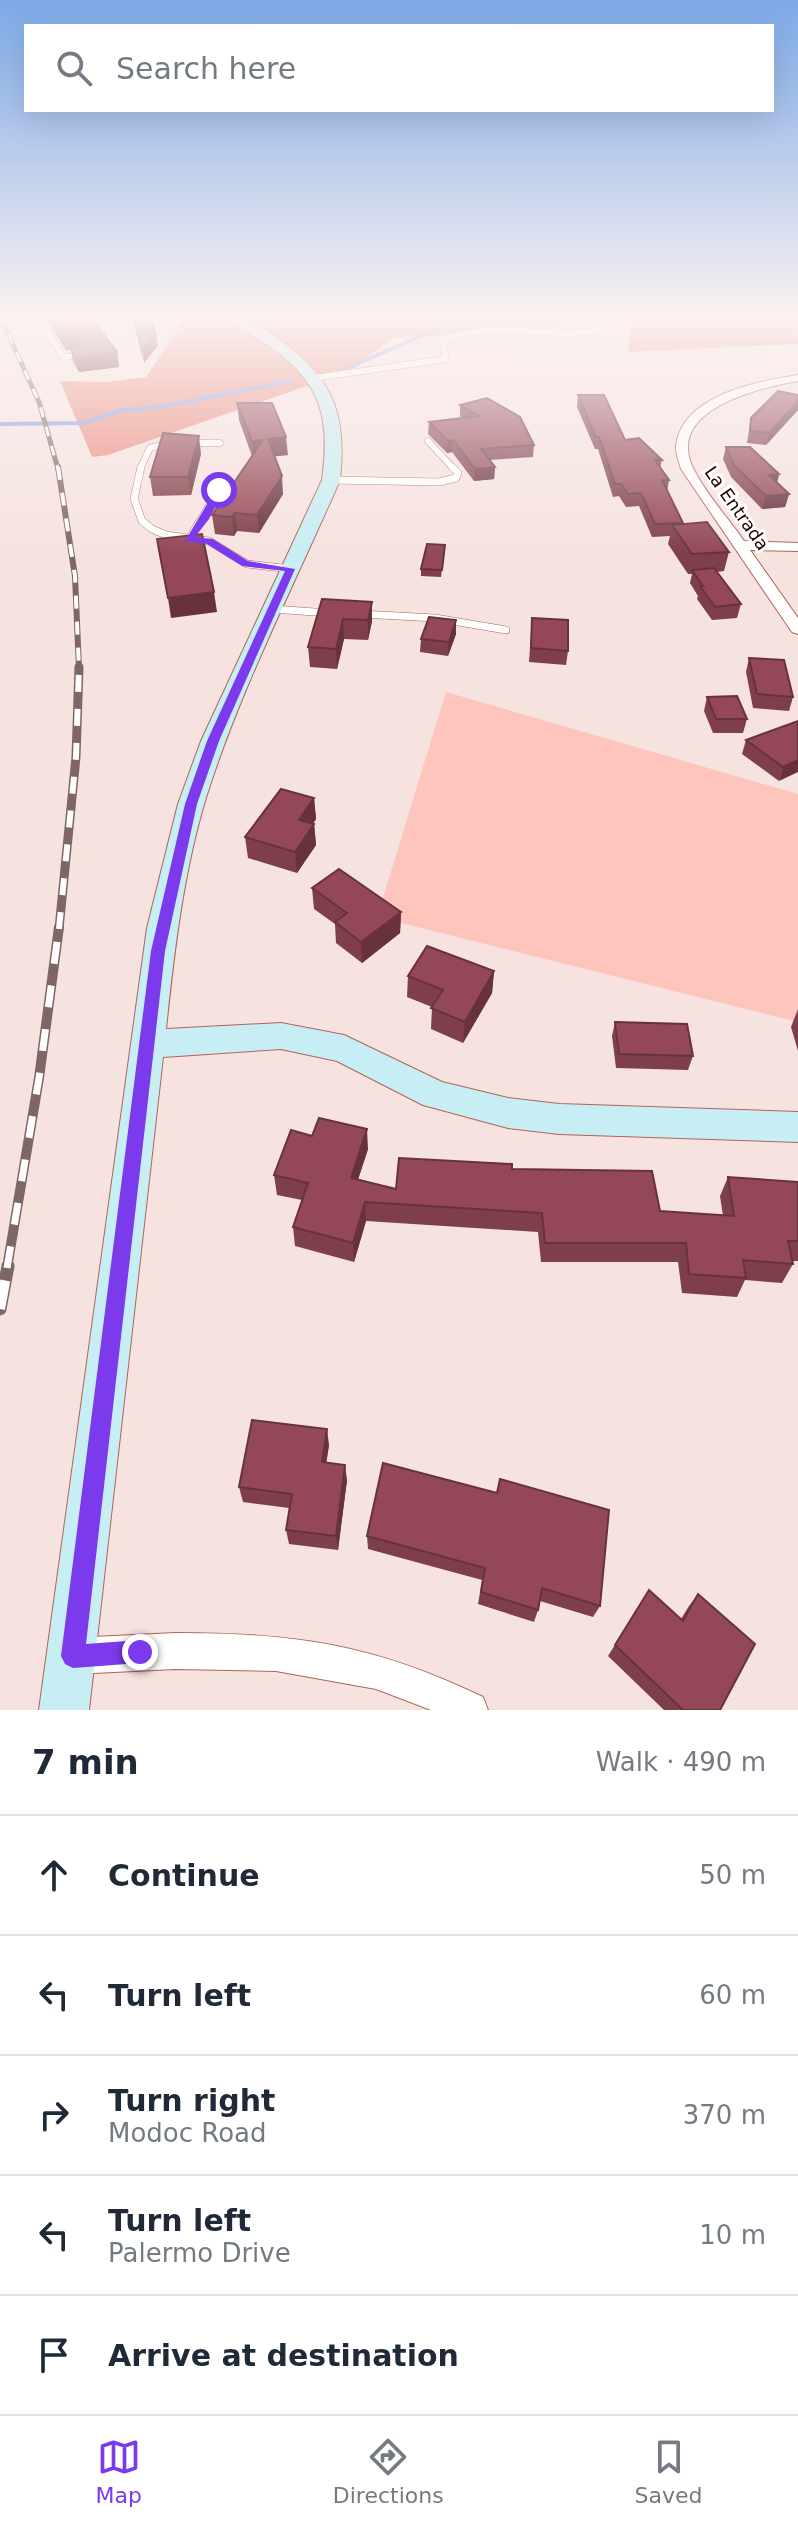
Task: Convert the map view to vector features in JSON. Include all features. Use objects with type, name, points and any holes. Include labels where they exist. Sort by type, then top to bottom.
[{"type":"street","points":[[64,1710],[162,928],[191,804],[213,741],[331,480],[337,447],[336,430],[324,395]]},
{"type":"street","name":"La Entrada","points":[[737,395],[691,421],[680,439],[679,449],[687,469],[798,629]]},
{"type":"street","points":[[742,545],[798,547]]},
{"type":"street","points":[[148,1044],[281,1036],[344,1049],[435,1095],[508,1113],[559,1119],[798,1127]]},
{"type":"street","points":[[73,1656],[257,1650],[370,1669],[470,1710]]},
{"type":"lane","points":[[331,480],[439,482],[456,478],[458,473],[428,441]]},
{"type":"lane","points":[[220,443],[175,442],[150,448],[131,497],[133,509],[155,532],[209,541],[246,564],[291,569]]},
{"type":"lane","points":[[189,539],[219,490]]},
{"type":"lane","points":[[272,609],[435,618],[506,630]]},
{"type":"shaded area","points":[[66,395],[281,395],[108,455],[92,457]]},
{"type":"shaded area","points":[[446,692],[798,794],[798,1022],[377,917]]},
{"type":"building","points":[[578,395],[604,395],[625,440],[639,438],[662,460],[655,460],[669,480],[662,480],[683,523],[655,524],[641,493],[628,494],[621,484],[615,484],[599,437],[596,437]]},
{"type":"building","points":[[774,395],[798,395],[798,401],[769,433],[750,431],[751,418]]},
{"type":"building","points":[[487,398],[520,417],[534,445],[481,449],[495,467],[475,469],[453,440],[448,441],[429,422],[479,416],[460,405]]},
{"type":"building","points":[[237,403],[272,403],[286,437],[268,439],[282,476],[257,515],[212,515],[263,440],[252,441]]},
{"type":"building","points":[[163,433],[199,436],[188,477],[150,477]]},
{"type":"building","points":[[726,447],[750,447],[779,474],[769,475],[789,494],[766,496],[734,465]]},
{"type":"building","points":[[707,522],[729,552],[692,554],[672,525]]},
{"type":"building","points":[[202,534],[214,592],[168,598],[157,539]]},
{"type":"building","points":[[427,544],[445,545],[442,570],[421,569]]},
{"type":"building","points":[[714,568],[741,604],[715,607],[692,570]]},
{"type":"building","points":[[322,599],[372,602],[368,620],[343,619],[336,649],[308,647]]},
{"type":"building","points":[[429,617],[456,620],[449,642],[421,639]]},
{"type":"building","points":[[532,618],[568,620],[568,651],[531,648]]},
{"type":"building","points":[[749,658],[784,660],[793,697],[757,694]]},
{"type":"building","points":[[737,696],[747,719],[716,719],[707,697]]},
{"type":"building","points":[[798,721],[798,760],[783,767],[746,740]]},
{"type":"building","points":[[281,789],[314,798],[299,820],[314,824],[295,852],[245,837]]},
{"type":"building","points":[[339,869],[401,912],[361,942],[335,922],[347,913],[312,888]]},
{"type":"building","points":[[427,946],[494,971],[465,1022],[431,1008],[443,990],[408,976]]},
{"type":"building","points":[[615,1022],[687,1024],[693,1056],[619,1054]]},
{"type":"building","points":[[319,1118],[367,1129],[351,1178],[396,1189],[399,1158],[512,1164],[512,1169],[652,1171],[660,1211],[734,1216],[728,1177],[798,1182],[798,1241],[788,1241],[793,1264],[743,1260],[746,1278],[689,1274],[686,1243],[545,1243],[542,1213],[365,1202],[353,1243],[293,1227],[308,1183],[274,1175],[291,1130],[312,1136]]},
{"type":"building","points":[[252,1420],[327,1429],[322,1462],[345,1465],[336,1536],[286,1530],[292,1494],[239,1487]]},
{"type":"building","points":[[383,1463],[497,1493],[500,1479],[609,1510],[600,1606],[542,1588],[538,1610],[481,1592],[485,1568],[367,1536]]},
{"type":"building","points":[[649,1590],[683,1621],[698,1594],[755,1644],[720,1710],[683,1710],[615,1645]]},
{"type":"waterway","points":[[0,424],[84,423],[119,411],[167,406],[223,395]]},
{"type":"railway","points":[[36,395],[58,469]]},
{"type":"railway","points":[[58,467],[75,576],[79,668]]},
{"type":"railway","points":[[59,929],[76,757],[79,668]]},
{"type":"railway","points":[[7,1268],[39,1078],[59,927]]},
{"type":"railway","points":[[0,1309],[8,1266]]},
{"type":"route","points":[[140,1652],[73,1656],[158,951],[191,804],[213,741],[291,569],[246,564],[209,541],[189,539],[219,490]]}]
